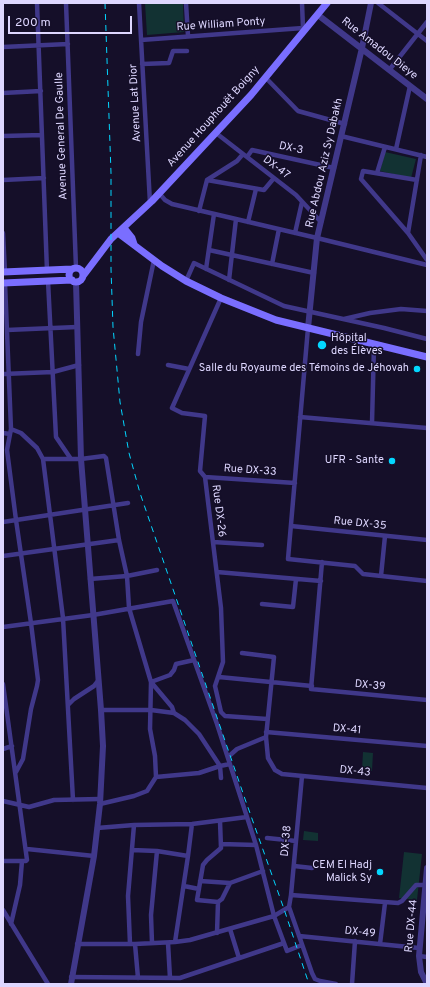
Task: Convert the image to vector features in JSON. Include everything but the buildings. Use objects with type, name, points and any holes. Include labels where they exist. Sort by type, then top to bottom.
[{"type":"main road","name":"Avenue Houphouët Boigny","points":[[83,276],[111,239],[150,203],[216,133],[327,3]]},
{"type":"main road","points":[[124,228],[132,238],[134,244]]},
{"type":"main road","points":[[118,233],[162,266],[186,281],[221,298],[276,320],[427,357]]},
{"type":"main road","points":[[4,272],[47,271],[76,268],[95,260]]},
{"type":"main road","points":[[4,283],[80,280],[83,276],[83,272],[76,268]]},
{"type":"main road","points":[[74,281],[69,274],[76,268]]},
{"type":"street","points":[[37,3],[47,271]]},
{"type":"street","name":"Avenue General De Gaulle","points":[[66,3],[76,268]]},
{"type":"street","name":"Avenue Lat Dior","points":[[139,3],[150,203]]},
{"type":"street","points":[[186,3],[188,36]]},
{"type":"street","points":[[302,3],[304,29]]},
{"type":"street","name":"Rue Abdou Aziz Sy Dabakh","points":[[308,328],[317,238],[345,124],[371,3]]},
{"type":"street","points":[[378,3],[427,41]]},
{"type":"street","name":"Rue Amadou Dieye","points":[[318,15],[390,69],[410,86],[426,96]]},
{"type":"street","points":[[390,69],[427,22]]},
{"type":"street","name":"Rue William Ponty","points":[[141,40],[304,29]]},
{"type":"street","points":[[3,47],[68,44]]},
{"type":"street","points":[[142,64],[168,62],[173,51],[187,51]]},
{"type":"street","points":[[265,77],[298,110],[345,124]]},
{"type":"street","points":[[396,150],[410,86]]},
{"type":"street","points":[[3,93],[41,91]]},
{"type":"street","name":"DX-47","points":[[216,133],[296,195],[321,222]]},
{"type":"street","points":[[3,136],[42,134]]},
{"type":"street","points":[[342,136],[427,157]]},
{"type":"street","points":[[377,173],[385,147]]},
{"type":"street","name":"DX-3","points":[[245,156],[252,150],[334,168]]},
{"type":"street","points":[[199,211],[207,180],[245,156]]},
{"type":"street","points":[[408,233],[421,156]]},
{"type":"street","points":[[417,180],[363,171],[362,179],[408,233],[427,260]]},
{"type":"street","points":[[3,180],[44,178]]},
{"type":"street","points":[[207,180],[264,190],[274,178]]},
{"type":"street","points":[[248,222],[256,189]]},
{"type":"street","points":[[159,193],[165,200],[172,204],[295,232],[427,265]]},
{"type":"street","points":[[295,232],[302,202]]},
{"type":"street","points":[[206,269],[214,214]]},
{"type":"street","points":[[228,280],[236,219]]},
{"type":"street","points":[[272,264],[280,229]]},
{"type":"street","points":[[3,233],[4,272]]},
{"type":"street","points":[[209,250],[314,273]]},
{"type":"street","points":[[138,354],[141,322],[154,260]]},
{"type":"street","points":[[186,281],[194,263],[284,306],[427,339]]},
{"type":"street","points":[[48,281],[56,437],[71,459]]},
{"type":"street","points":[[71,984],[94,856],[100,802],[103,746],[84,510],[74,281]]},
{"type":"street","points":[[4,283],[11,432],[8,450],[37,673],[37,686],[31,709],[23,759],[16,772]]},
{"type":"street","points":[[168,365],[189,369],[221,298]]},
{"type":"street","points":[[342,319],[370,313],[401,309],[427,311]]},
{"type":"street","points":[[6,329],[77,327]]},
{"type":"street","points":[[308,328],[288,559],[355,566],[363,574],[427,581]]},
{"type":"street","points":[[372,424],[374,345]]},
{"type":"street","points":[[3,374],[52,372],[78,366]]},
{"type":"street","name":"Rue DX-26","points":[[189,369],[172,408],[182,413],[205,416],[200,471],[205,477],[221,608],[223,655],[222,666],[215,686],[222,715]]},
{"type":"street","points":[[300,417],[427,428]]},
{"type":"street","points":[[3,433],[21,433],[37,448],[43,458],[63,618],[73,800]]},
{"type":"street","points":[[3,801],[29,807],[54,800],[100,802],[134,796],[148,791],[156,777],[155,756],[150,729],[151,682],[129,608],[127,576],[119,540],[106,456],[81,459],[43,458]]},
{"type":"street","name":"Rue DX-33","points":[[205,477],[294,483]]},
{"type":"street","points":[[3,522],[128,503]]},
{"type":"street","name":"Rue DX-35","points":[[291,526],[427,540]]},
{"type":"street","points":[[380,576],[385,536]]},
{"type":"street","points":[[3,556],[119,540]]},
{"type":"street","points":[[213,542],[262,545]]},
{"type":"street","points":[[312,688],[322,562]]},
{"type":"street","points":[[90,579],[127,576],[157,570]]},
{"type":"street","points":[[217,572],[320,581]]},
{"type":"street","points":[[262,604],[293,607],[296,579]]},
{"type":"street","points":[[3,626],[93,614],[173,601],[228,757],[256,845],[274,916],[287,951],[302,945]]},
{"type":"street","points":[[228,757],[237,749],[266,735],[274,657],[242,653]]},
{"type":"street","points":[[151,682],[170,675],[176,664],[194,660]]},
{"type":"street","name":"DX-39","points":[[219,677],[427,700]]},
{"type":"street","points":[[68,705],[74,699],[94,686],[98,681]]},
{"type":"street","points":[[151,682],[172,707],[174,713]]},
{"type":"street","points":[[3,684],[6,720],[16,772],[27,861],[3,861]]},
{"type":"street","points":[[101,710],[151,710],[174,713],[185,720],[198,734],[220,766],[221,778]]},
{"type":"street","points":[[217,724],[222,715],[267,719]]},
{"type":"street","name":"DX-41","points":[[266,735],[427,746]]},
{"type":"street","name":"DX-43","points":[[266,735],[268,758],[275,770],[282,774],[427,788]]},
{"type":"street","points":[[3,749],[12,746]]},
{"type":"street","points":[[156,777],[199,773],[230,764]]},
{"type":"street","name":"DX-38","points":[[289,907],[302,776]]},
{"type":"street","points":[[97,828],[134,825],[192,824],[247,817]]},
{"type":"street","points":[[220,820],[221,848],[207,860],[203,866],[197,900],[218,902],[222,899],[230,883]]},
{"type":"street","points":[[175,942],[192,824]]},
{"type":"street","points":[[134,825],[128,896],[132,944],[138,978]]},
{"type":"street","points":[[267,838],[296,841]]},
{"type":"street","points":[[221,844],[256,845]]},
{"type":"street","points":[[26,849],[94,856]]},
{"type":"street","points":[[132,850],[157,851],[188,856]]},
{"type":"street","points":[[152,943],[151,915],[157,851]]},
{"type":"street","points":[[12,924],[20,885],[22,861]]},
{"type":"street","points":[[294,866],[312,868]]},
{"type":"street","name":"Rue DX-44","points":[[425,984],[418,956],[424,920],[427,868]]},
{"type":"street","points":[[200,881],[230,883],[263,871]]},
{"type":"street","points":[[291,895],[398,903],[402,901],[416,885],[426,885]]},
{"type":"street","points":[[184,886],[199,888]]},
{"type":"street","points":[[217,933],[218,902]]},
{"type":"street","points":[[380,944],[384,903]]},
{"type":"street","points":[[77,944],[132,944],[190,940],[274,916],[289,907],[315,979],[336,984]]},
{"type":"street","points":[[3,910],[48,984]]},
{"type":"street","points":[[230,929],[239,958]]},
{"type":"street","name":"DX-49","points":[[299,936],[419,948]]},
{"type":"street","points":[[352,984],[355,941]]},
{"type":"street","points":[[168,942],[170,978]]},
{"type":"street","points":[[72,977],[180,978],[284,943]]},
{"type":"street","points":[[418,956],[427,957]]},
{"type":"green space","points":[[145,3],[183,3],[184,32],[147,35]]},
{"type":"green space","points":[[385,152],[416,159],[411,178],[380,171]]},
{"type":"green space","points":[[363,752],[373,753],[372,771],[362,770]]},
{"type":"green space","points":[[304,831],[318,833],[318,841],[303,840]]},
{"type":"green space","points":[[404,852],[422,854],[417,900],[399,898]]},
{"type":"railway","points":[[105,3],[111,173],[111,269],[113,327],[120,402],[129,453],[140,493],[309,984]]},
{"type":"place","name":"Hôpital des Élèves","points":[[322,345]]},
{"type":"place","name":"Salle du Royaume des Témoins de Jéhovah","points":[[417,369]]},
{"type":"place","name":"UFR - Sante","points":[[392,461]]},
{"type":"place","name":"CEM El Hadj Malick Sy","points":[[380,872]]}]
